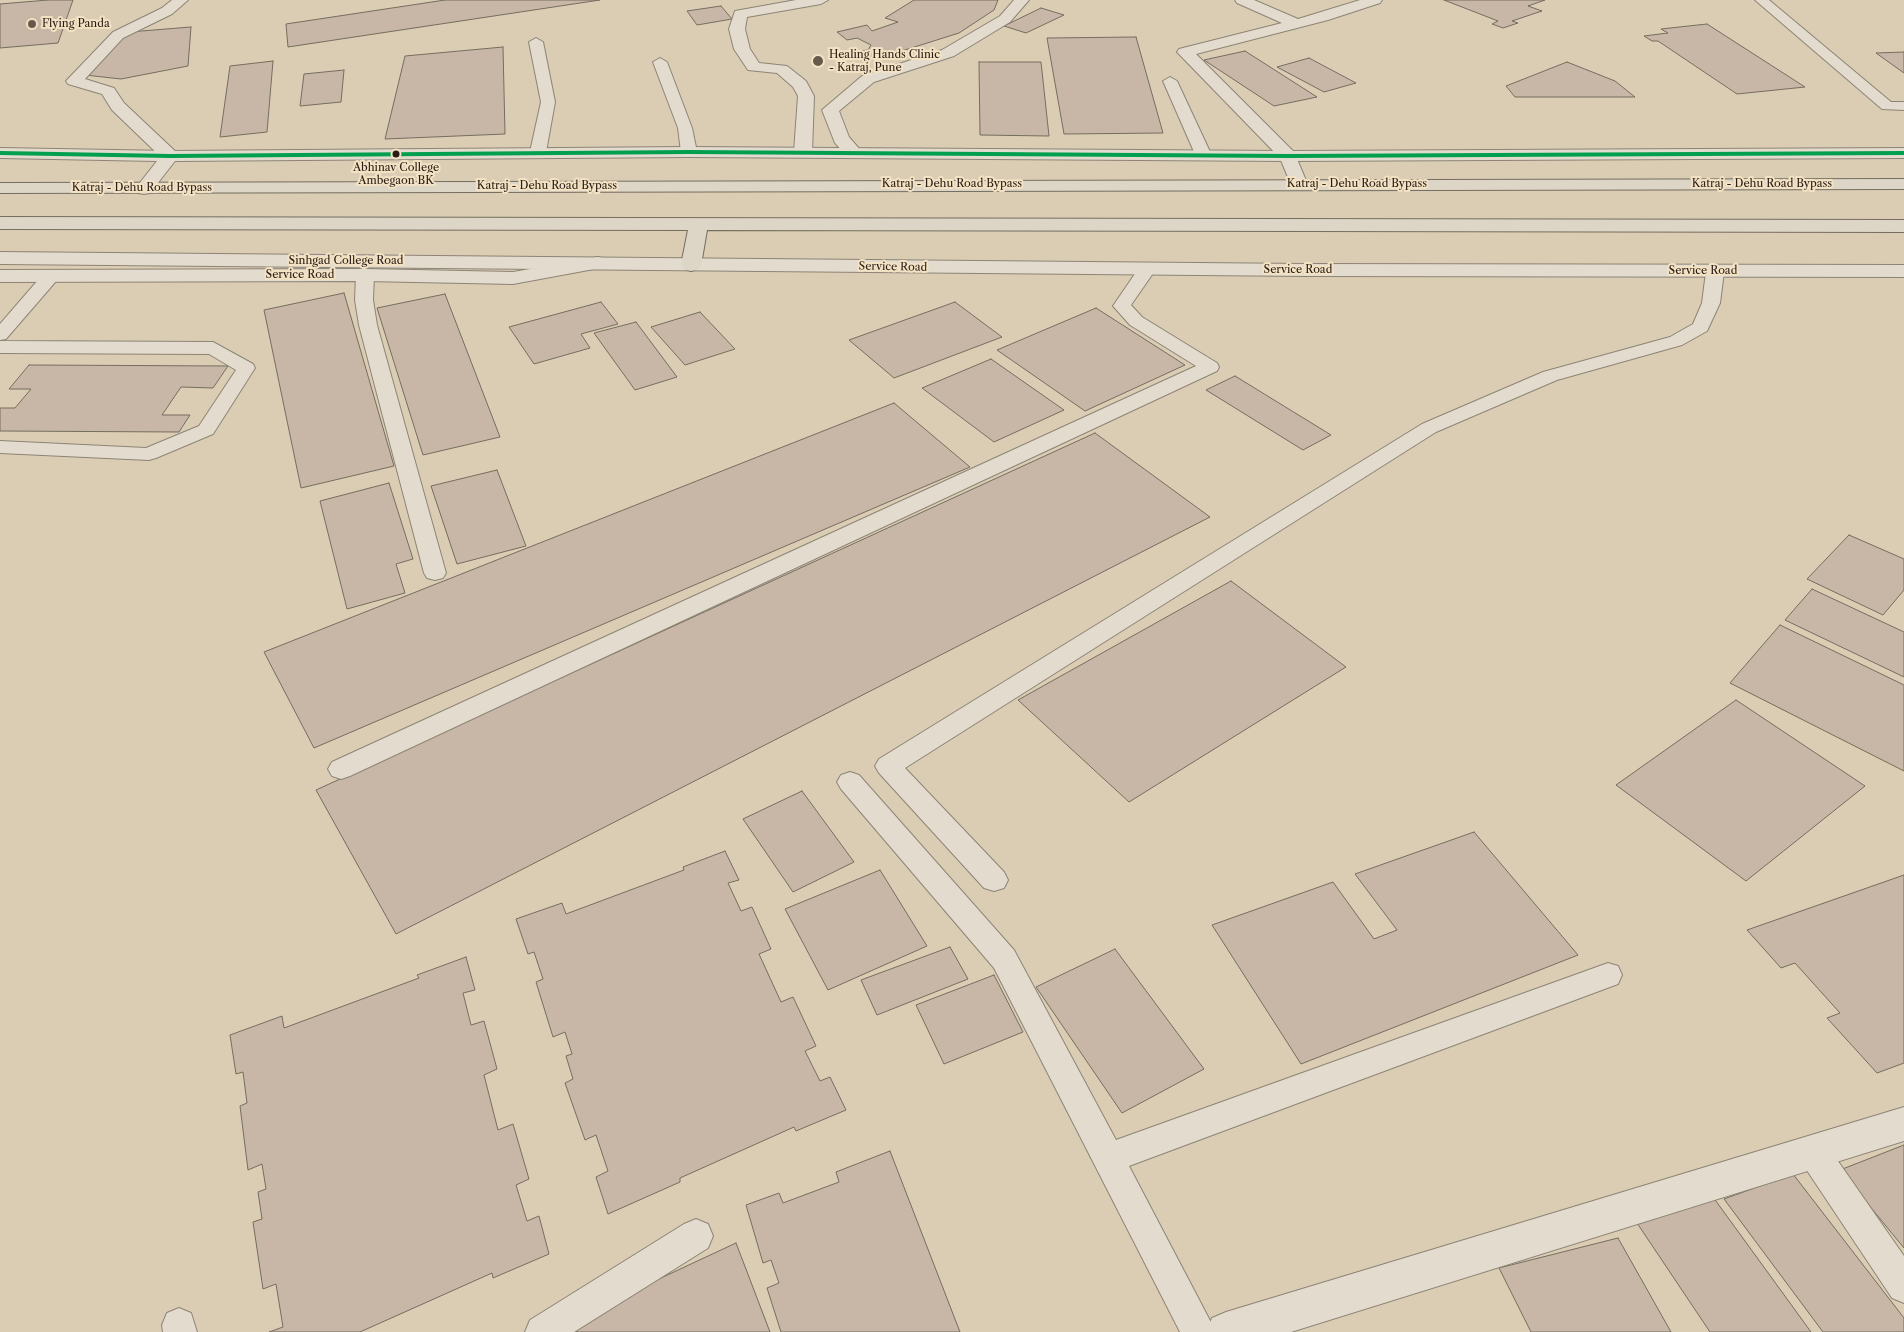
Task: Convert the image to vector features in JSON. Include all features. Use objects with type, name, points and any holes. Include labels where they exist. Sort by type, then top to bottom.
[{"type":"highway","name":"Katraj - Dehu Road Bypass","points":[[0,188],[144,189],[1298,183],[1904,184]]},
{"type":"highway","points":[[0,223],[1904,226]]},
{"type":"highway","points":[[691,265],[698,224]]},
{"type":"street","points":[[170,156],[123,112],[108,92],[74,80],[118,35],[167,12],[181,0]]},
{"type":"street","points":[[740,5],[766,0]]},
{"type":"street","points":[[803,152],[806,96],[800,84],[781,69],[754,66],[742,50],[737,29],[740,14],[821,0]]},
{"type":"street","points":[[853,152],[841,138],[830,110],[868,79],[948,53],[1005,19],[1022,0]]},
{"type":"street","points":[[1242,0],[1298,24]]},
{"type":"street","points":[[1298,183],[1288,156],[1185,52],[1298,24],[1375,0]]},
{"type":"street","points":[[0,153],[170,156],[538,152],[853,152],[1288,156],[1904,153]]},
{"type":"street","points":[[144,189],[170,156]]},
{"type":"street","name":"Sinhgad College Road","points":[[0,258],[691,265]]},
{"type":"street","name":"Service Road","points":[[0,276],[365,275],[513,278],[598,263]]},
{"type":"street","name":"Service Road","points":[[691,265],[1715,272],[1904,271]]},
{"type":"street","points":[[1226,1332],[1904,1124]]},
{"type":"lane","points":[[1761,0],[1887,106],[1904,106]]},
{"type":"lane","points":[[536,42],[548,102],[538,152]]},
{"type":"lane","points":[[660,62],[686,128],[689,152]]},
{"type":"lane","points":[[1170,81],[1203,154]]},
{"type":"lane","points":[[341,769],[1210,367],[1136,321],[1122,306],[1148,269]]},
{"type":"lane","points":[[994,880],[888,766],[1429,428],[1550,376],[1676,341],[1701,327],[1711,303],[1715,272]]},
{"type":"lane","points":[[365,275],[364,300],[368,326],[435,573]]},
{"type":"lane","points":[[0,334],[51,276]]},
{"type":"lane","points":[[0,347],[214,348],[246,368],[206,430],[149,454],[0,447]]},
{"type":"lane","points":[[850,782],[1004,959],[1199,1332]]},
{"type":"lane","points":[[1109,1158],[1608,975]]},
{"type":"lane","points":[[1813,1152],[1904,1286]]},
{"type":"lane","points":[[542,1332],[696,1236]]},
{"type":"building","name":"Flying Panda","points":[[73,0],[58,43],[0,48],[0,4]]},
{"type":"building","points":[[445,0],[600,0],[288,47],[286,24]]},
{"type":"building","points":[[914,0],[998,0],[994,10],[959,33],[873,60],[861,51],[868,50],[871,45],[857,38],[847,40],[837,32],[867,25],[872,31],[898,22],[885,18]]},
{"type":"building","points":[[1444,0],[1545,0],[1528,6],[1542,11],[1512,21],[1518,23],[1503,28],[1492,24],[1498,21]]},
{"type":"building","points":[[721,6],[732,19],[697,25],[687,11]]},
{"type":"building","points":[[1041,8],[1064,15],[1026,33],[1004,26]]},
{"type":"building","points":[[1707,24],[1805,87],[1737,94],[1658,41],[1652,41],[1644,36],[1668,33],[1661,29]]},
{"type":"building","points":[[191,27],[188,66],[121,79],[85,75],[129,32]]},
{"type":"building","points":[[1136,37],[1163,133],[1064,134],[1047,38]]},
{"type":"building","points":[[503,47],[505,134],[385,139],[405,56]]},
{"type":"building","points":[[1245,51],[1317,97],[1274,106],[1204,60]]},
{"type":"building","points":[[1904,52],[1904,73],[1876,53]]},
{"type":"building","points":[[1309,58],[1356,83],[1324,92],[1277,67]]},
{"type":"building","points":[[273,61],[267,132],[220,137],[230,66]]},
{"type":"building","points":[[979,62],[1041,62],[1049,136],[980,135]]},
{"type":"building","points":[[1567,62],[1615,81],[1635,97],[1515,97],[1506,86]]},
{"type":"building","points":[[344,70],[341,102],[300,106],[304,74]]},
{"type":"building","points":[[344,293],[394,466],[301,488],[264,310]]},
{"type":"building","points":[[445,294],[500,437],[423,455],[377,308]]},
{"type":"building","points":[[601,302],[618,324],[581,334],[590,348],[534,364],[509,327]]},
{"type":"building","points":[[955,302],[1002,337],[894,378],[849,340]]},
{"type":"building","points":[[1096,308],[1185,365],[1085,411],[997,350]]},
{"type":"building","points":[[700,312],[735,349],[685,365],[651,327]]},
{"type":"building","points":[[636,322],[677,377],[635,390],[594,333]]},
{"type":"building","points":[[991,359],[1064,410],[994,442],[922,388]]},
{"type":"building","points":[[29,365],[228,366],[213,388],[181,387],[162,415],[190,415],[179,432],[0,431],[0,408],[15,408],[31,389],[9,389]]},
{"type":"building","points":[[1235,376],[1331,435],[1303,450],[1206,390]]},
{"type":"building","points":[[894,403],[970,467],[314,748],[264,652]]},
{"type":"building","points":[[1095,433],[1210,517],[396,934],[316,790]]},
{"type":"building","points":[[497,470],[526,546],[457,564],[431,486]]},
{"type":"building","points":[[389,483],[413,559],[396,564],[405,593],[347,609],[320,501]]},
{"type":"building","points":[[1849,535],[1904,559],[1904,590],[1883,615],[1807,579]]},
{"type":"building","points":[[1231,581],[1346,667],[1129,802],[1018,700]]},
{"type":"building","points":[[1812,589],[1904,632],[1904,677],[1785,620]]},
{"type":"building","points":[[1780,625],[1904,685],[1904,771],[1730,683]]},
{"type":"building","points":[[1736,700],[1865,786],[1746,881],[1616,785]]},
{"type":"building","points":[[802,791],[854,862],[793,892],[743,819]]},
{"type":"building","points":[[1474,832],[1578,955],[1301,1064],[1212,925],[1333,882],[1374,939],[1397,930],[1355,874]]},
{"type":"building","points":[[725,851],[739,880],[728,883],[741,911],[752,907],[771,949],[759,954],[781,1002],[793,997],[816,1046],[805,1051],[820,1081],[830,1077],[846,1110],[796,1131],[794,1127],[680,1178],[680,1182],[608,1214],[596,1177],[608,1171],[596,1135],[585,1140],[565,1083],[573,1079],[566,1056],[572,1054],[565,1032],[553,1037],[536,982],[543,979],[534,952],[528,954],[516,919],[562,903],[566,914],[684,870],[683,867]]},
{"type":"building","points":[[880,870],[927,946],[828,990],[785,909]]},
{"type":"building","points":[[1904,875],[1904,1063],[1877,1073],[1827,1018],[1840,1013],[1795,963],[1781,968],[1747,930]]},
{"type":"building","points":[[950,947],[968,979],[877,1015],[861,980]]},
{"type":"building","points":[[1115,949],[1204,1069],[1122,1113],[1036,987]]},
{"type":"building","points":[[466,957],[475,990],[463,993],[471,1025],[484,1021],[497,1069],[484,1075],[498,1130],[513,1124],[529,1179],[516,1185],[527,1221],[539,1216],[549,1254],[493,1278],[492,1273],[360,1332],[269,1332],[283,1327],[276,1284],[263,1289],[253,1222],[262,1219],[258,1192],[266,1189],[262,1164],[248,1170],[240,1106],[247,1103],[243,1072],[236,1074],[230,1035],[282,1016],[284,1028],[419,978],[417,975]]},
{"type":"building","points":[[994,975],[1023,1032],[944,1064],[916,1005]]},
{"type":"building","points":[[1904,1145],[1904,1248],[1840,1170]]},
{"type":"building","points":[[890,1151],[960,1332],[781,1332],[767,1288],[779,1283],[771,1260],[763,1263],[746,1205],[779,1193],[783,1203],[839,1182],[836,1172]]},
{"type":"building","points":[[1793,1174],[1904,1318],[1904,1332],[1823,1332],[1724,1199]]},
{"type":"building","points":[[1713,1197],[1811,1332],[1710,1332],[1637,1223]]},
{"type":"building","points":[[1618,1238],[1671,1332],[1531,1332],[1499,1268]]},
{"type":"building","points":[[736,1243],[770,1332],[577,1332],[573,1319]]},
{"type":"transit line","points":[[0,153],[170,156],[689,152],[1288,156],[1904,153]]},
{"type":"place","name":"Flying Panda","points":[[32,24]]},
{"type":"place","name":"Healing Hands Clinic - Katraj, Pune","points":[[818,61]]},
{"type":"place","name":"Abhinav College Ambegaon BK","points":[[396,154]]}]
